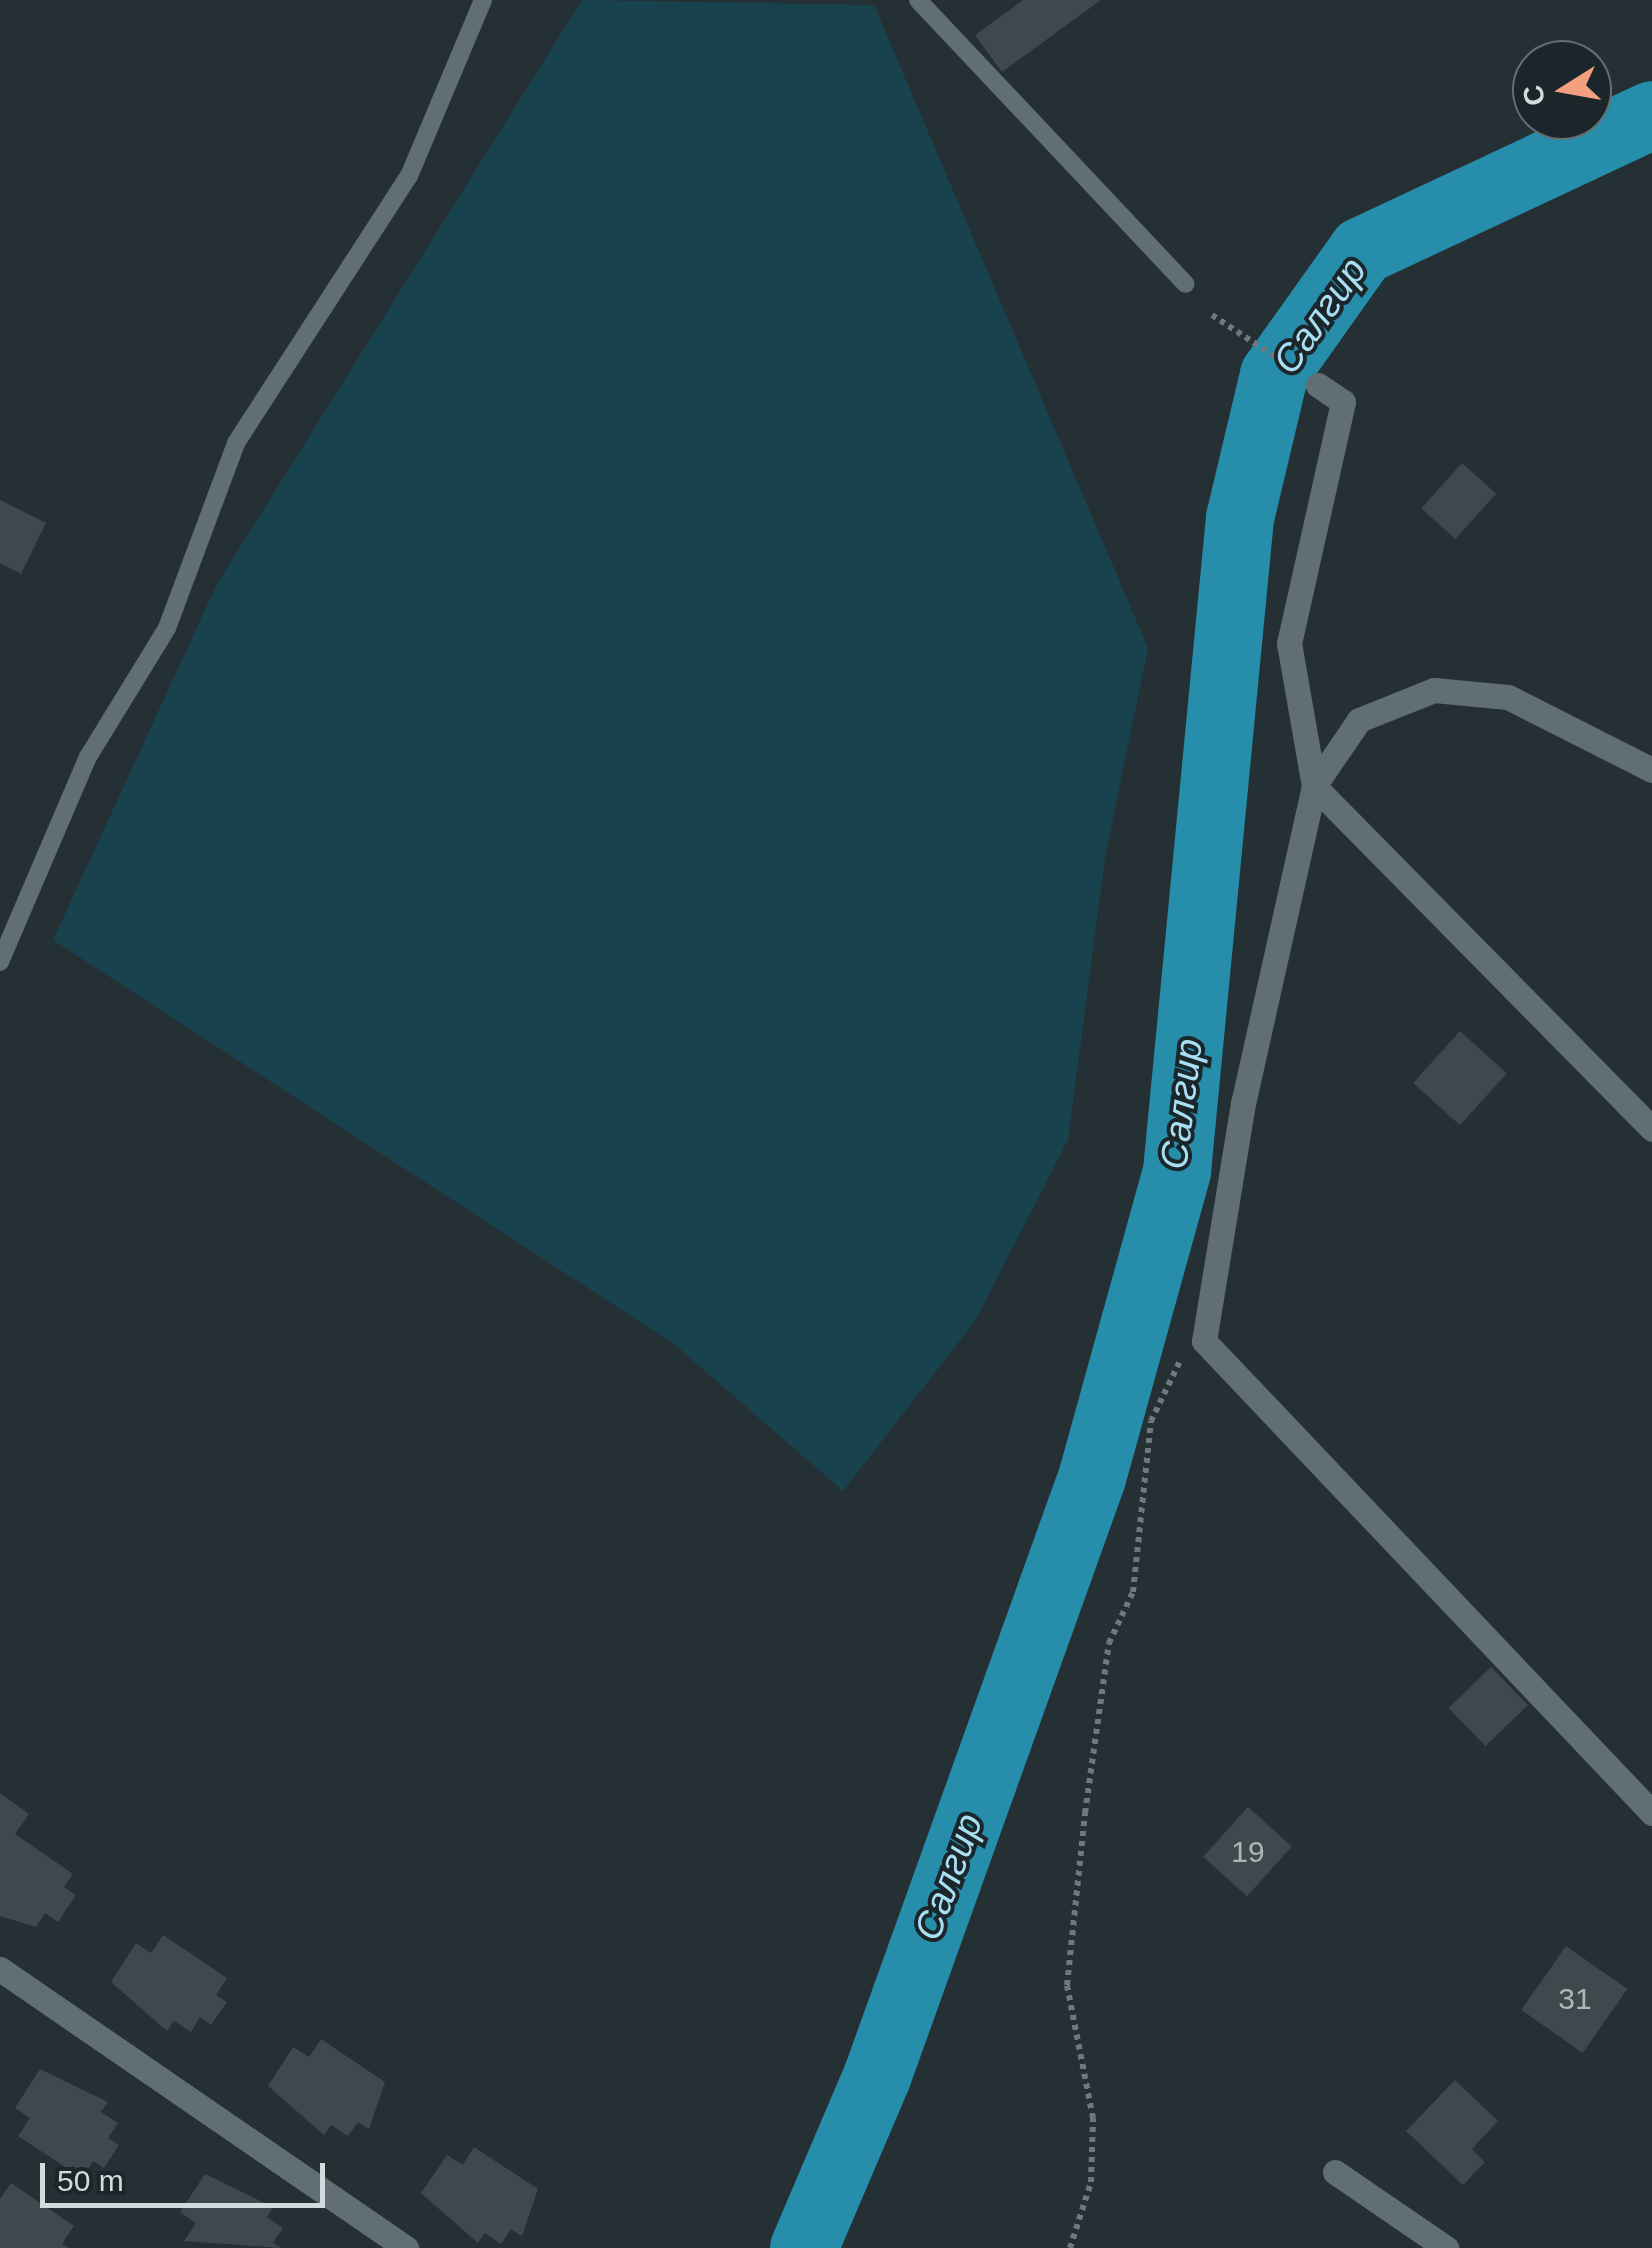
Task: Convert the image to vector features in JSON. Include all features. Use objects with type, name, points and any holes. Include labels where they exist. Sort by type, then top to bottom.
[{"type":"street","points":[[1318,385],[1343,402],[1289,643],[1314,786],[1652,1129]]},
{"type":"street","points":[[1652,770],[1508,697],[1434,690],[1360,720],[1314,786],[1243,1103],[1204,1341],[1652,1813]]},
{"type":"street","points":[[0,1968],[406,2248]]},
{"type":"street","points":[[1335,2172],[1446,2248]]},
{"type":"lane","points":[[0,962],[88,757],[167,628],[236,442],[410,176],[483,0]]},
{"type":"lane","points":[[918,0],[1186,284]]},
{"type":"path","points":[[1212,315],[1318,385]]},
{"type":"path","points":[[1070,2248],[1091,2182],[1093,2118],[1067,1985],[1110,1642],[1133,1592],[1151,1421],[1164,1381],[1204,1341]]},
{"type":"shaded area","points":[[582,0],[874,5],[1148,648],[1105,858],[1068,1140],[975,1321],[843,1491],[674,1344],[53,940],[217,584]]},
{"type":"building","points":[[1023,0],[1101,0],[1002,72],[975,35]]},
{"type":"building","points":[[1462,463],[1496,494],[1455,539],[1421,508]]},
{"type":"building","points":[[0,500],[46,523],[21,574],[0,563]]},
{"type":"building","points":[[1460,1031],[1507,1073],[1460,1125],[1413,1083]]},
{"type":"building","points":[[1491,1667],[1528,1705],[1485,1746],[1449,1708]]},
{"type":"building","points":[[0,1793],[29,1814],[15,1834],[73,1874],[64,1887],[76,1895],[58,1922],[45,1913],[36,1927],[0,1916]]},
{"type":"building","points":[[1248,1807],[1292,1846],[1247,1896],[1203,1857]]},
{"type":"building","points":[[163,1935],[227,1978],[216,1995],[227,2002],[211,2025],[200,2017],[191,2032],[174,2021],[167,2031],[111,1982],[136,1943],[151,1953]]},
{"type":"building","points":[[1566,1946],[1627,1989],[1583,2053],[1521,2010]]},
{"type":"building","points":[[321,2039],[385,2082],[369,2129],[358,2122],[348,2136],[331,2125],[324,2135],[268,2086],[293,2047],[309,2057]]},
{"type":"building","points":[[40,2069],[108,2102],[101,2112],[118,2123],[108,2138],[119,2145],[104,2168],[93,2161],[82,2178],[18,2136],[30,2118],[15,2108]]},
{"type":"building","points":[[1455,2080],[1498,2121],[1472,2149],[1485,2162],[1463,2185],[1406,2131]]},
{"type":"building","points":[[474,2147],[538,2189],[522,2236],[511,2229],[501,2244],[485,2233],[478,2243],[421,2193],[447,2155],[463,2165]]},
{"type":"building","points":[[205,2174],[273,2207],[267,2217],[283,2228],[273,2243],[282,2248],[184,2241],[196,2223],[180,2212]]},
{"type":"building","points":[[11,2183],[74,2226],[62,2244],[69,2248],[0,2248],[0,2199]]},
{"type":"waterway","name":"Салгир","points":[[804,2248],[877,2077],[1092,1478],[1177,1171],[1240,518],[1274,375],[1362,251],[1652,115]]}]
